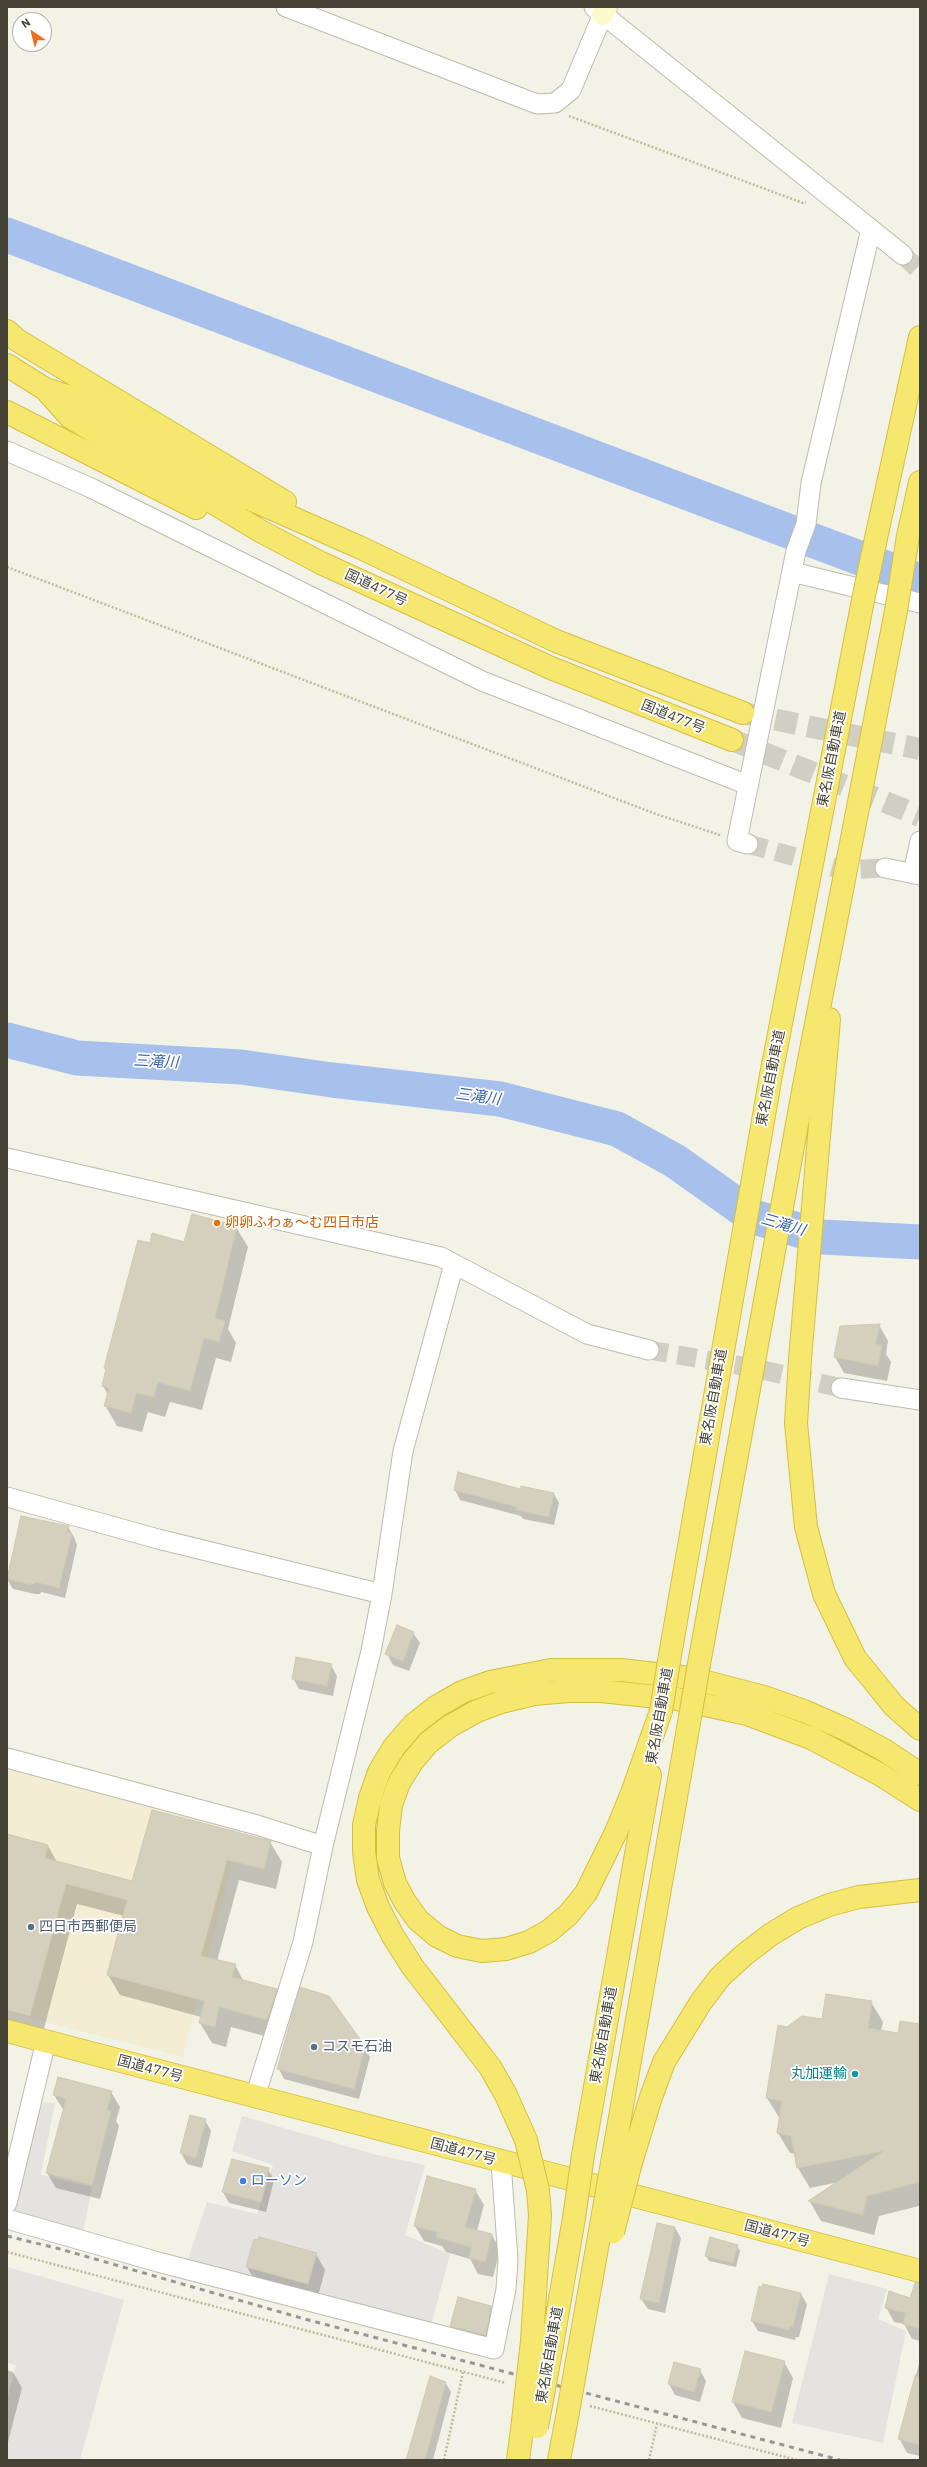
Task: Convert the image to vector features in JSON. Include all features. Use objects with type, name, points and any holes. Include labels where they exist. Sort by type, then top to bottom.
[{"type":"highway","points":[[7,331],[17,340],[359,547]]},
{"type":"highway","name":"東名阪自動車道","points":[[542,2343],[574,2218],[583,2155],[661,1711],[739,1250],[771,1075],[863,600],[920,338]]},
{"type":"highway","name":"国道477号","points":[[7,365],[45,389],[86,402],[243,496],[359,547],[556,640],[743,712]]},
{"type":"highway","name":"国道477号","points":[[45,389],[70,417],[262,532],[321,563],[551,668],[732,740]]},
{"type":"highway","points":[[7,412],[284,553],[321,563]]},
{"type":"highway","name":"東名阪自動車道","points":[[559,2460],[579,2352],[621,2165],[699,1664],[773,1252],[814,1088],[836,924],[896,610],[908,536],[920,482]]},
{"type":"highway","points":[[814,1088],[808,1260],[796,1423],[799,1474],[807,1534],[824,1594],[839,1629],[855,1658],[894,1706],[920,1729]]},
{"type":"highway","points":[[518,2460],[530,2424],[542,2343],[540,2215],[536,2178],[526,2140],[506,2095],[490,2067],[412,1966],[393,1936],[378,1907],[368,1880],[364,1852],[364,1825],[378,1772],[394,1747],[413,1725],[436,1707],[462,1692],[521,1674],[582,1668],[651,1673],[690,1678],[728,1687],[804,1711],[859,1736],[920,1774]]},
{"type":"highway","points":[[661,1711],[632,1793],[616,1832],[586,1893],[568,1915],[549,1931],[529,1942],[506,1950],[482,1951],[457,1946],[437,1936],[418,1920],[405,1902],[395,1883],[388,1858],[388,1831],[391,1805],[399,1783],[412,1762],[428,1743],[450,1726],[477,1711],[501,1702],[541,1694],[601,1691],[676,1699],[747,1714],[812,1738],[881,1775],[920,1800]]},
{"type":"highway","points":[[621,2165],[651,2097],[664,2062],[701,2002],[725,1973],[770,1935],[804,1916],[859,1896],[920,1890]]},
{"type":"highway","name":"国道477号","points":[[7,2031],[46,2040],[255,2097],[920,2271]]},
{"type":"highway","points":[[530,2424],[531,2460]]},
{"type":"street","points":[[286,7],[537,104],[555,103],[571,90],[601,9],[903,255]]},
{"type":"street","points":[[742,842],[748,785],[796,551],[806,524],[811,483],[871,229]]},
{"type":"street","points":[[7,451],[91,488],[482,681],[748,785]]},
{"type":"street","points":[[792,572],[920,603]]},
{"type":"street","points":[[885,868],[916,874],[920,841]]},
{"type":"street","points":[[7,1158],[441,1257],[587,1334],[649,1350]]},
{"type":"street","points":[[255,2097],[304,1942],[323,1846],[371,1651],[382,1594],[404,1452],[454,1264]]},
{"type":"street","points":[[841,1388],[920,1400]]},
{"type":"street","points":[[7,1497],[158,1539],[382,1594]]},
{"type":"street","points":[[7,1758],[258,1825],[323,1846]]},
{"type":"street","points":[[7,2203],[46,2040]]},
{"type":"street","points":[[7,2219],[158,2262],[494,2349],[506,2289],[508,2260],[501,2162]]},
{"type":"path","points":[[566,115],[803,203],[830,194]]},
{"type":"path","points":[[7,567],[656,814],[742,842]]},
{"type":"path","points":[[7,2252],[463,2372],[444,2460]]},
{"type":"path","points":[[649,2460],[657,2424],[797,2460]]},
{"type":"shaded area","points":[[7,1767],[241,1829],[183,2057],[7,2012]]},
{"type":"shaded area","points":[[40,2102],[55,2103],[41,2175],[92,2187],[83,2233],[14,2214]]},
{"type":"shaded area","points":[[242,2116],[377,2155],[425,2165],[405,2235],[450,2254],[432,2322],[338,2300],[188,2259],[207,2202],[257,2214],[273,2165],[232,2151]]},
{"type":"shaded area","points":[[7,2267],[124,2300],[80,2460],[7,2460],[7,2400],[16,2365],[7,2363]]},
{"type":"shaded area","points":[[829,2274],[887,2289],[878,2319],[906,2331],[883,2443],[792,2423]]},
{"type":"building","points":[[192,1214],[237,1226],[215,1318],[225,1321],[219,1342],[204,1338],[190,1391],[158,1382],[154,1397],[136,1393],[131,1413],[104,1406],[109,1388],[102,1386],[106,1369],[104,1368],[138,1240],[150,1243],[152,1233],[184,1242]]},
{"type":"building","points":[[880,1324],[876,1344],[882,1345],[878,1366],[834,1357],[840,1326]]},
{"type":"building","points":[[458,1472],[520,1489],[521,1486],[554,1493],[549,1517],[516,1510],[517,1507],[454,1490]]},
{"type":"building","points":[[21,1516],[69,1526],[67,1532],[72,1534],[59,1588],[35,1582],[34,1584],[28,1584],[7,1579]]},
{"type":"building","points":[[397,1625],[414,1632],[403,1661],[385,1654]]},
{"type":"building","points":[[296,1657],[332,1664],[327,1686],[292,1679]]},
{"type":"building","points":[[152,1810],[271,1841],[264,1869],[227,1860],[201,1956],[236,1964],[232,1977],[277,1989],[267,2020],[219,2007],[215,2027],[199,2023],[204,2001],[107,1975],[127,1900],[66,1884],[30,2016],[7,2010],[7,1834],[48,1845],[45,1858],[132,1881]]},
{"type":"building","points":[[300,1987],[329,1996],[365,2046],[354,2089],[277,2069]]},
{"type":"building","name":"丸加運輸","points":[[826,1994],[872,2001],[868,2028],[898,2033],[900,2021],[920,2024],[920,2182],[867,2196],[863,2215],[808,2201],[884,2151],[797,2168],[791,2136],[777,2133],[782,2101],[766,2098],[778,2025],[787,2027],[802,2016],[822,2019]]},
{"type":"building","points":[[58,2077],[112,2091],[107,2110],[111,2111],[92,2185],[46,2173],[66,2099],[53,2095]]},
{"type":"building","points":[[190,2115],[206,2119],[196,2158],[180,2153]]},
{"type":"building","points":[[232,2159],[269,2168],[261,2202],[222,2192]]},
{"type":"building","points":[[427,2176],[476,2189],[465,2227],[492,2234],[485,2262],[469,2258],[471,2247],[436,2237],[437,2232],[414,2226]]},
{"type":"building","points":[[657,2223],[675,2227],[659,2303],[640,2299]]},
{"type":"building","points":[[259,2237],[317,2253],[308,2284],[246,2267],[254,2239],[258,2240]]},
{"type":"building","points":[[710,2237],[738,2245],[733,2263],[705,2256]]},
{"type":"building","points":[[915,2283],[920,2283],[920,2329],[903,2324],[906,2313],[885,2308],[889,2291],[910,2298]]},
{"type":"building","points":[[763,2284],[801,2293],[793,2327],[790,2326],[789,2330],[751,2321],[759,2286],[762,2287]]},
{"type":"building","points":[[458,2297],[491,2306],[486,2335],[450,2326]]},
{"type":"building","points":[[745,2351],[785,2361],[771,2412],[732,2402]]},
{"type":"building","points":[[674,2362],[701,2369],[694,2392],[668,2384]]},
{"type":"building","points":[[430,2376],[446,2382],[425,2460],[406,2460]]},
{"type":"building","points":[[915,2376],[920,2377],[920,2445],[898,2439]]},
{"type":"waterway","points":[[7,235],[920,581]]},
{"type":"waterway","name":"三滝川","points":[[7,1040],[77,1058],[241,1067],[332,1080],[500,1099],[617,1129],[675,1161],[754,1217],[822,1237],[920,1242]]},
{"type":"tunnel","points":[[903,255],[920,271]]},
{"type":"tunnel","points":[[743,713],[920,749]]},
{"type":"tunnel","points":[[732,740],[920,816]]},
{"type":"tunnel","points":[[748,844],[843,870],[885,868]]},
{"type":"tunnel","points":[[649,1350],[754,1368],[841,1388]]},
{"type":"railway","points":[[7,2236],[60,2249],[301,2318],[840,2460]]},
{"type":"place","name":"卵卵ふわぁ～む四日市店","points":[[217,1223]]},
{"type":"place","name":"四日市西郵便局","points":[[31,1927]]},
{"type":"place","name":"コスモ石油","points":[[314,2047]]},
{"type":"place","name":"丸加運輸","points":[[855,2074]]},
{"type":"place","name":"ローソン","points":[[243,2181]]}]
